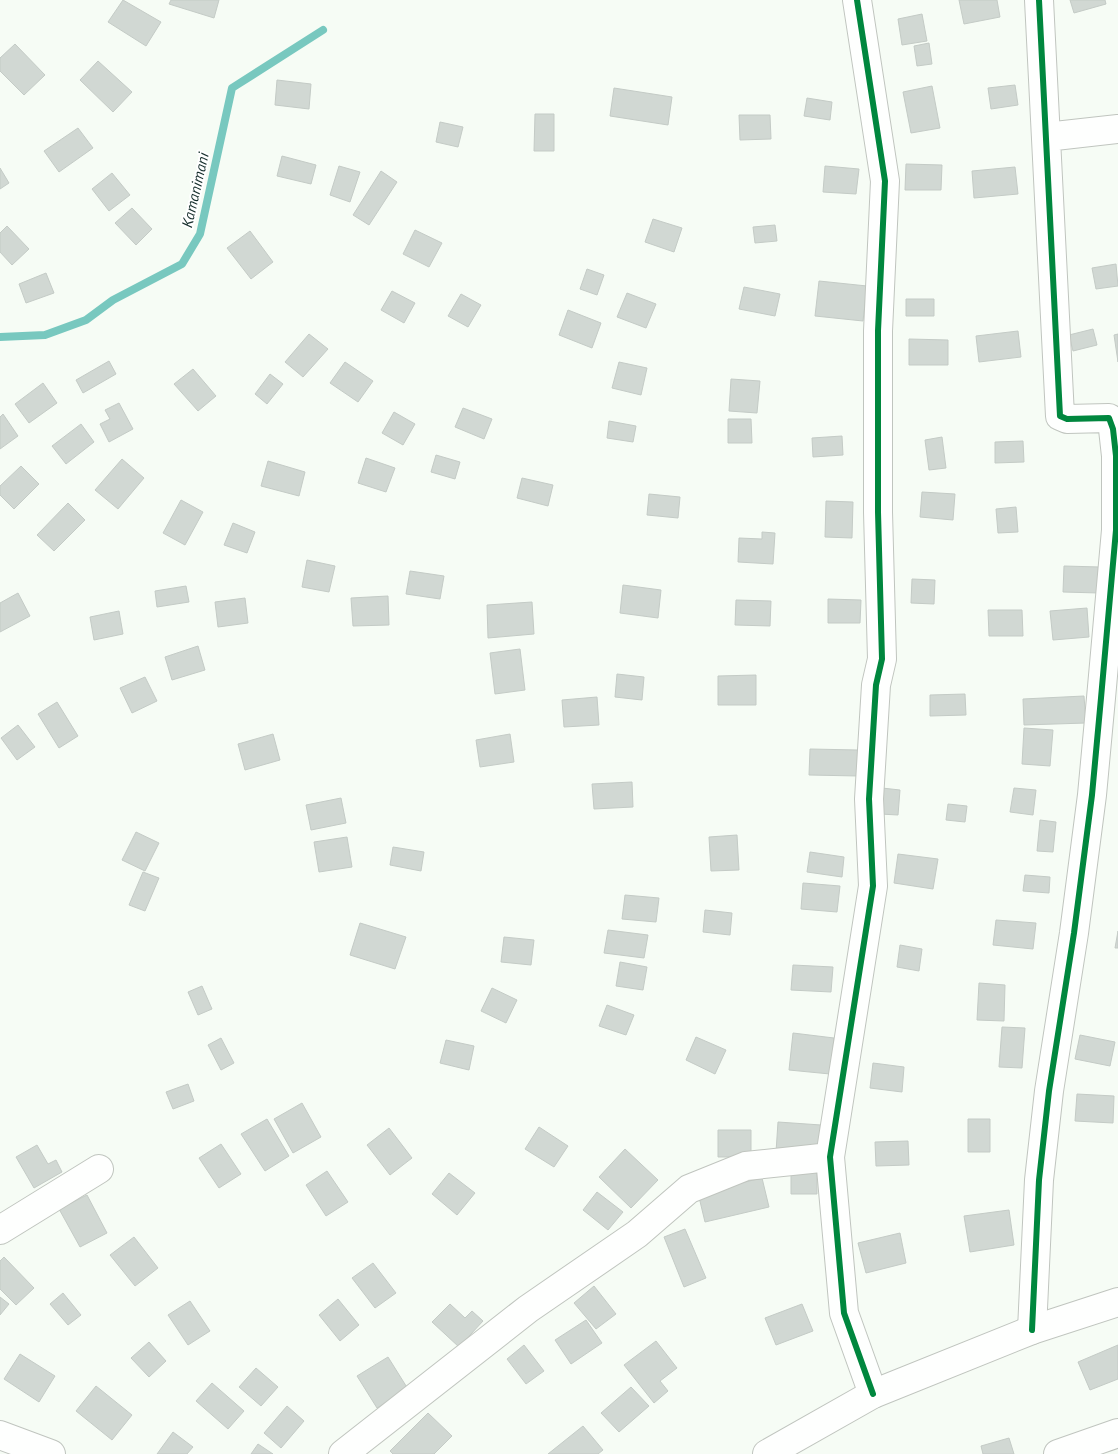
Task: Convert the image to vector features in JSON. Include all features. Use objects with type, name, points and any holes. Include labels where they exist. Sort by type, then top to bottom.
[{"type":"street","points":[[857,0],[885,181],[878,331],[878,512],[882,658],[876,685],[870,799],[873,886],[830,1157],[844,1313],[873,1394]]},
{"type":"street","points":[[1032,1330],[1040,1170],[1049,1091],[1074,933],[1092,795],[1116,530],[1116,456],[1114,429],[1109,418],[1067,418],[1060,416],[1041,7],[1039,0]]},
{"type":"street","points":[[1046,137],[1118,129]]},
{"type":"street","points":[[343,1454],[528,1309],[637,1234],[689,1189],[746,1166],[830,1157]]},
{"type":"street","points":[[0,1230],[99,1169]]},
{"type":"street","points":[[767,1454],[873,1394],[1032,1330],[1118,1302]]},
{"type":"street","points":[[1058,1454],[1118,1433]]},
{"type":"street","points":[[0,1435],[51,1454]]},
{"type":"building","points":[[123,0],[161,22],[146,46],[108,22]]},
{"type":"building","points":[[171,0],[219,0],[214,18],[169,4]]},
{"type":"building","points":[[959,0],[997,0],[1000,17],[964,24]]},
{"type":"building","points":[[1070,0],[1105,0],[1106,4],[1074,13]]},
{"type":"building","points":[[922,14],[927,41],[902,45],[898,19]]},
{"type":"building","points":[[929,43],[932,64],[917,66],[914,46]]},
{"type":"building","points":[[15,44],[45,75],[24,95],[0,71],[0,58]]},
{"type":"building","points":[[98,61],[132,92],[113,112],[80,80]]},
{"type":"building","points":[[277,80],[311,84],[309,109],[275,105]]},
{"type":"building","points":[[1015,85],[1018,105],[991,109],[988,88]]},
{"type":"building","points":[[932,86],[940,128],[911,133],[903,92]]},
{"type":"building","points":[[614,88],[672,97],[668,125],[610,116]]},
{"type":"building","points":[[807,98],[832,102],[830,120],[804,116]]},
{"type":"building","points":[[535,114],[554,114],[554,151],[534,151]]},
{"type":"building","points":[[739,115],[770,115],[771,139],[740,140]]},
{"type":"building","points":[[440,122],[463,127],[458,147],[436,142]]},
{"type":"building","points":[[78,128],[93,148],[59,172],[44,151]]},
{"type":"building","points":[[282,156],[316,165],[311,184],[277,176]]},
{"type":"building","points":[[906,164],[942,165],[941,190],[905,190]]},
{"type":"building","points":[[339,166],[360,172],[350,202],[330,195]]},
{"type":"building","points":[[825,166],[859,169],[856,194],[823,192]]},
{"type":"building","points":[[1015,167],[1018,194],[974,198],[972,171]]},
{"type":"building","points":[[0,168],[9,183],[0,189]]},
{"type":"building","points":[[381,171],[397,182],[369,225],[353,215]]},
{"type":"building","points":[[112,173],[130,195],[109,211],[92,189]]},
{"type":"building","points":[[132,208],[152,229],[136,245],[115,223]]},
{"type":"building","points":[[653,219],[682,228],[674,252],[645,242]]},
{"type":"building","points":[[775,225],[777,241],[755,243],[753,227]]},
{"type":"building","points":[[7,226],[29,249],[12,265],[0,252],[0,233]]},
{"type":"building","points":[[415,230],[442,243],[429,267],[403,254]]},
{"type":"building","points":[[250,231],[273,262],[251,279],[227,248]]},
{"type":"building","points":[[1116,264],[1118,286],[1096,289],[1092,268]]},
{"type":"building","points":[[587,269],[604,275],[597,295],[580,289]]},
{"type":"building","points":[[46,273],[54,293],[26,303],[19,284]]},
{"type":"building","points":[[819,281],[867,286],[863,321],[815,316]]},
{"type":"building","points":[[744,287],[780,294],[775,316],[739,309]]},
{"type":"building","points":[[392,291],[415,303],[404,323],[381,310]]},
{"type":"building","points":[[627,293],[656,304],[646,328],[617,317]]},
{"type":"building","points":[[461,294],[481,305],[468,327],[448,316]]},
{"type":"building","points":[[906,299],[934,299],[934,316],[906,316]]},
{"type":"building","points":[[568,310],[601,323],[592,348],[559,335]]},
{"type":"building","points":[[1093,329],[1097,345],[1073,351],[1069,335]]},
{"type":"building","points":[[1018,331],[1021,357],[979,362],[976,336]]},
{"type":"building","points":[[309,334],[328,349],[303,377],[285,362]]},
{"type":"building","points":[[1118,334],[1118,362],[1114,335]]},
{"type":"building","points":[[909,339],[948,340],[948,365],[909,365]]},
{"type":"building","points":[[109,361],[116,374],[83,393],[76,380]]},
{"type":"building","points":[[345,362],[373,381],[358,402],[330,383]]},
{"type":"building","points":[[619,362],[647,368],[641,395],[612,388]]},
{"type":"building","points":[[193,369],[216,396],[198,411],[174,384]]},
{"type":"building","points":[[270,374],[283,384],[267,404],[255,394]]},
{"type":"building","points":[[731,379],[760,381],[757,413],[729,411]]},
{"type":"building","points":[[43,383],[57,403],[29,423],[15,404]]},
{"type":"building","points":[[119,403],[133,429],[109,442],[100,424],[110,419],[105,410]]},
{"type":"building","points":[[463,408],[492,419],[484,439],[455,427]]},
{"type":"building","points":[[394,412],[415,424],[403,445],[382,433]]},
{"type":"building","points":[[3,414],[18,436],[0,449],[0,417]]},
{"type":"building","points":[[728,419],[751,419],[752,443],[728,443]]},
{"type":"building","points":[[609,421],[636,426],[633,442],[607,438]]},
{"type":"building","points":[[81,424],[94,442],[66,464],[52,446]]},
{"type":"building","points":[[842,436],[843,455],[813,457],[812,438]]},
{"type":"building","points":[[942,437],[946,468],[929,470],[925,440]]},
{"type":"building","points":[[1023,441],[1024,462],[995,463],[995,442]]},
{"type":"building","points":[[436,455],[460,462],[455,479],[431,472]]},
{"type":"building","points":[[366,458],[395,468],[386,492],[358,483]]},
{"type":"building","points":[[122,459],[144,478],[118,509],[95,490]]},
{"type":"building","points":[[268,461],[305,472],[299,496],[261,486]]},
{"type":"building","points":[[21,466],[39,484],[14,509],[0,495],[0,486]]},
{"type":"building","points":[[522,478],[553,485],[548,506],[517,498]]},
{"type":"building","points":[[922,492],[955,494],[953,520],[920,517]]},
{"type":"building","points":[[649,494],[680,497],[678,518],[647,515]]},
{"type":"building","points":[[181,500],[203,512],[185,545],[163,533]]},
{"type":"building","points":[[826,501],[853,502],[852,538],[825,537]]},
{"type":"building","points":[[68,503],[85,520],[54,551],[37,535]]},
{"type":"building","points":[[1016,507],[1018,532],[998,533],[996,509]]},
{"type":"building","points":[[233,523],[255,532],[247,553],[224,545]]},
{"type":"building","points":[[762,532],[775,533],[773,564],[738,562],[739,538],[762,539]]},
{"type":"building","points":[[307,560],[335,566],[329,592],[302,587]]},
{"type":"building","points":[[1064,566],[1100,567],[1099,593],[1063,592]]},
{"type":"building","points":[[410,571],[444,576],[440,599],[406,594]]},
{"type":"building","points":[[912,579],[935,580],[934,604],[911,603]]},
{"type":"building","points":[[623,585],[661,590],[658,618],[620,613]]},
{"type":"building","points":[[186,586],[189,602],[157,607],[155,591]]},
{"type":"building","points":[[18,593],[30,616],[0,632],[0,603]]},
{"type":"building","points":[[388,596],[389,625],[353,626],[351,598]]},
{"type":"building","points":[[245,598],[248,623],[218,627],[215,602]]},
{"type":"building","points":[[828,599],[861,600],[860,623],[828,623]]},
{"type":"building","points":[[736,600],[771,601],[770,626],[735,625]]},
{"type":"building","points":[[532,602],[534,634],[488,638],[487,605]]},
{"type":"building","points":[[1087,608],[1089,637],[1053,640],[1050,611]]},
{"type":"building","points":[[988,610],[1022,610],[1023,636],[989,636]]},
{"type":"building","points":[[119,611],[123,634],[94,640],[90,617]]},
{"type":"building","points":[[198,646],[205,670],[172,680],[165,657]]},
{"type":"building","points":[[520,649],[525,690],[495,694],[490,653]]},
{"type":"building","points":[[617,674],[644,677],[642,700],[615,697]]},
{"type":"building","points":[[756,675],[756,705],[718,705],[718,676]]},
{"type":"building","points":[[145,677],[157,701],[132,713],[120,688]]},
{"type":"building","points":[[965,694],[966,715],[930,716],[930,695]]},
{"type":"building","points":[[1084,696],[1086,723],[1024,725],[1023,699]]},
{"type":"building","points":[[597,697],[599,725],[564,727],[562,700]]},
{"type":"building","points":[[57,702],[78,736],[59,748],[38,714]]},
{"type":"building","points":[[18,725],[35,747],[17,760],[1,738]]},
{"type":"building","points":[[1024,728],[1053,730],[1050,766],[1022,764]]},
{"type":"building","points":[[273,734],[280,760],[245,770],[238,744]]},
{"type":"building","points":[[510,734],[514,762],[480,767],[476,740]]},
{"type":"building","points":[[810,749],[858,750],[858,776],[809,775]]},
{"type":"building","points":[[632,782],[633,807],[594,809],[592,784]]},
{"type":"building","points":[[882,788],[900,790],[898,815],[880,814]]},
{"type":"building","points":[[1014,788],[1036,790],[1033,815],[1010,812]]},
{"type":"building","points":[[341,798],[346,823],[311,830],[306,805]]},
{"type":"building","points":[[948,804],[967,806],[965,822],[946,820]]},
{"type":"building","points":[[1040,820],[1056,822],[1053,852],[1037,851]]},
{"type":"building","points":[[136,832],[159,843],[145,871],[122,860]]},
{"type":"building","points":[[737,835],[739,870],[711,871],[709,837]]},
{"type":"building","points":[[347,837],[352,867],[319,872],[314,842]]},
{"type":"building","points":[[393,847],[424,852],[421,871],[390,865]]},
{"type":"building","points":[[810,852],[844,857],[842,877],[807,872]]},
{"type":"building","points":[[898,854],[938,859],[933,889],[894,883]]},
{"type":"building","points":[[143,872],[159,878],[145,911],[129,905]]},
{"type":"building","points":[[1025,875],[1050,877],[1049,893],[1023,891]]},
{"type":"building","points":[[803,883],[840,886],[837,912],[801,909]]},
{"type":"building","points":[[625,895],[659,898],[656,922],[622,919]]},
{"type":"building","points":[[705,910],[732,913],[730,935],[703,932]]},
{"type":"building","points":[[996,920],[1036,923],[1033,949],[993,945]]},
{"type":"building","points":[[360,923],[406,937],[395,969],[350,955]]},
{"type":"building","points":[[608,930],[648,935],[644,958],[604,953]]},
{"type":"building","points":[[1118,931],[1118,948],[1115,948]]},
{"type":"building","points":[[504,937],[534,940],[531,965],[501,962]]},
{"type":"building","points":[[900,945],[922,949],[919,971],[897,967]]},
{"type":"building","points":[[620,962],[647,967],[643,990],[616,986]]},
{"type":"building","points":[[793,965],[833,967],[831,992],[791,990]]},
{"type":"building","points":[[979,983],[1005,985],[1004,1021],[977,1020]]},
{"type":"building","points":[[202,986],[212,1009],[198,1015],[188,992]]},
{"type":"building","points":[[492,988],[517,1000],[506,1023],[481,1011]]},
{"type":"building","points":[[607,1005],[634,1015],[626,1035],[599,1026]]},
{"type":"building","points":[[1002,1027],[1025,1028],[1022,1068],[999,1067]]},
{"type":"building","points":[[793,1033],[834,1038],[830,1074],[789,1070]]},
{"type":"building","points":[[1080,1035],[1115,1042],[1110,1066],[1075,1059]]},
{"type":"building","points":[[696,1037],[726,1050],[715,1074],[686,1060]]},
{"type":"building","points":[[221,1038],[234,1063],[221,1070],[208,1045]]},
{"type":"building","points":[[446,1040],[474,1046],[469,1070],[440,1063]]},
{"type":"building","points":[[873,1063],[904,1067],[902,1092],[870,1088]]},
{"type":"building","points":[[188,1084],[194,1101],[173,1109],[166,1092]]},
{"type":"building","points":[[1077,1094],[1114,1096],[1113,1123],[1075,1121]]},
{"type":"building","points":[[302,1103],[321,1137],[293,1153],[274,1119]]},
{"type":"building","points":[[267,1119],[289,1156],[265,1171],[241,1134]]},
{"type":"building","points":[[968,1119],[990,1119],[990,1152],[968,1152]]},
{"type":"building","points":[[778,1122],[821,1125],[819,1155],[776,1152]]},
{"type":"building","points":[[539,1127],[568,1146],[554,1167],[525,1149]]},
{"type":"building","points":[[389,1128],[412,1158],[390,1175],[367,1145]]},
{"type":"building","points":[[718,1130],[751,1130],[751,1157],[718,1157]]},
{"type":"building","points":[[908,1141],[909,1165],[876,1166],[875,1142]]},
{"type":"building","points":[[221,1144],[241,1174],[219,1188],[199,1158]]},
{"type":"building","points":[[37,1145],[48,1164],[56,1160],[62,1172],[34,1188],[16,1157]]},
{"type":"building","points":[[625,1149],[658,1180],[631,1208],[599,1177]]},
{"type":"building","points":[[791,1170],[817,1170],[817,1194],[791,1194]]},
{"type":"building","points":[[327,1171],[348,1202],[326,1216],[306,1185]]},
{"type":"building","points":[[449,1173],[475,1193],[457,1215],[432,1194]]},
{"type":"building","points":[[762,1178],[769,1207],[705,1222],[698,1193]]},
{"type":"building","points":[[597,1192],[623,1212],[608,1230],[583,1210]]},
{"type":"building","points":[[87,1195],[107,1233],[80,1247],[59,1209]]},
{"type":"building","points":[[1009,1210],[1014,1245],[970,1252],[964,1216]]},
{"type":"building","points":[[685,1229],[706,1278],[684,1287],[664,1237]]},
{"type":"building","points":[[900,1233],[906,1263],[866,1273],[858,1243]]},
{"type":"building","points":[[134,1237],[158,1268],[135,1286],[110,1255]]},
{"type":"building","points":[[4,1257],[34,1288],[16,1305],[0,1289],[0,1261]]},
{"type":"building","points":[[373,1263],[396,1293],[375,1308],[352,1278]]},
{"type":"building","points":[[594,1286],[616,1314],[596,1329],[574,1303]]},
{"type":"building","points":[[63,1293],[81,1315],[68,1325],[50,1304]]},
{"type":"building","points":[[0,1297],[9,1304],[0,1315]]},
{"type":"building","points":[[338,1299],[359,1325],[340,1341],[319,1315]]},
{"type":"building","points":[[190,1301],[210,1331],[188,1345],[168,1315]]},
{"type":"building","points":[[450,1304],[465,1318],[472,1311],[483,1321],[459,1347],[432,1322]]},
{"type":"building","points":[[802,1304],[813,1331],[776,1345],[765,1318]]},
{"type":"building","points":[[586,1320],[602,1343],[571,1364],[555,1340]]},
{"type":"building","points":[[656,1341],[677,1368],[660,1381],[668,1391],[654,1403],[624,1365]]},
{"type":"building","points":[[149,1342],[166,1361],[149,1377],[131,1358]]},
{"type":"building","points":[[524,1345],[544,1371],[526,1384],[507,1359]]},
{"type":"building","points":[[1118,1345],[1118,1379],[1090,1390],[1078,1362]]},
{"type":"building","points":[[20,1354],[55,1376],[39,1402],[4,1379]]},
{"type":"building","points":[[388,1357],[408,1389],[377,1408],[357,1376]]},
{"type":"building","points":[[256,1368],[278,1387],[261,1406],[239,1387]]},
{"type":"building","points":[[212,1383],[244,1411],[228,1429],[196,1401]]},
{"type":"building","points":[[96,1386],[132,1415],[112,1440],[76,1411]]},
{"type":"building","points":[[631,1387],[649,1406],[619,1432],[601,1413]]},
{"type":"building","points":[[287,1406],[304,1421],[281,1448],[264,1433]]},
{"type":"building","points":[[428,1413],[452,1436],[434,1454],[393,1454],[390,1451]]},
{"type":"building","points":[[583,1426],[603,1450],[598,1454],[548,1454]]},
{"type":"building","points":[[173,1432],[193,1447],[187,1454],[157,1454]]},
{"type":"building","points":[[1009,1438],[1014,1454],[983,1454],[981,1446]]},
{"type":"building","points":[[258,1444],[273,1454],[251,1454]]},
{"type":"waterway","name":"Kamanimani","points":[[0,337],[45,335],[86,320],[113,300],[182,264],[200,234],[232,88],[323,30]]},
{"type":"cycle path","points":[[857,0],[885,181],[878,331],[878,512],[882,659],[876,685],[869,799],[873,886],[830,1157],[844,1313],[873,1394]]},
{"type":"cycle path","points":[[1032,1330],[1039,1180],[1049,1091],[1074,933],[1092,795],[1116,530],[1116,456],[1113,429],[1109,418],[1067,419],[1060,416],[1039,0]]}]
